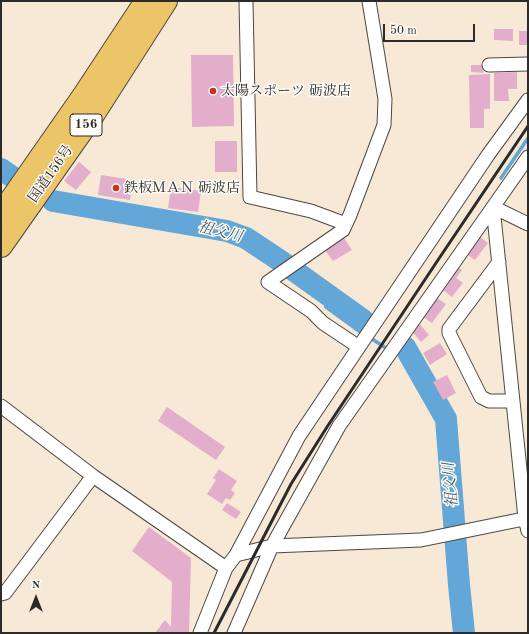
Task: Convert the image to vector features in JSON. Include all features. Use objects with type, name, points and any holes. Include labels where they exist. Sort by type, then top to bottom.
[{"type":"highway","name":"国道156号","points":[[1,214],[84,95],[146,1]]},
{"type":"highway","name":"国道156号","points":[[1,246],[93,115],[166,1]]},
{"type":"street","points":[[246,1],[250,197],[311,211],[346,224]]},
{"type":"street","points":[[359,347],[323,323],[311,311],[268,282],[343,230],[384,125],[385,100],[369,1]]},
{"type":"street","points":[[489,65],[528,64]]},
{"type":"street","points":[[200,633],[226,568],[236,555],[299,436],[488,155],[528,100]]},
{"type":"street","points":[[234,633],[272,546],[339,426],[528,157]]},
{"type":"street","points":[[493,207],[528,224]]},
{"type":"street","points":[[493,207],[528,531]]},
{"type":"street","points":[[499,262],[450,329],[449,333],[481,397],[489,401],[513,401]]},
{"type":"street","points":[[1,406],[93,476],[226,568]]},
{"type":"street","points":[[1,594],[5,593],[93,476]]},
{"type":"street","points":[[236,555],[272,546],[421,540],[526,518]]},
{"type":"building","points":[[494,29],[513,29],[513,41],[494,40]]},
{"type":"building","points":[[519,31],[528,31],[528,45],[519,45]]},
{"type":"building","name":"太陽スポーツ 砺波店","points":[[191,55],[233,55],[234,126],[192,127]]},
{"type":"building","points":[[471,65],[484,65],[483,73],[471,72]]},
{"type":"building","points":[[517,72],[517,89],[508,89],[509,101],[494,101],[494,73]]},
{"type":"building","points":[[490,74],[490,109],[484,109],[484,128],[470,128],[469,75]]},
{"type":"building","points":[[215,141],[237,141],[237,172],[215,172]]},
{"type":"building","points":[[79,162],[91,172],[76,190],[64,181]]},
{"type":"building","name":"鉄板ＭＡＮ 砺波店","points":[[101,175],[133,180],[130,200],[98,195]]},
{"type":"building","points":[[171,187],[201,191],[198,212],[168,208]]},
{"type":"building","points":[[476,234],[488,243],[475,260],[463,252]]},
{"type":"building","points":[[344,238],[352,250],[333,261],[325,250]]},
{"type":"building","points":[[455,265],[462,270],[456,278],[463,283],[452,297],[438,286]]},
{"type":"building","points":[[434,296],[446,304],[432,323],[420,315]]},
{"type":"building","points":[[419,323],[429,335],[421,342],[411,330]]},
{"type":"building","points":[[440,343],[447,354],[430,365],[423,353]]},
{"type":"building","points":[[447,375],[456,393],[443,400],[433,382]]},
{"type":"building","points":[[167,407],[225,447],[216,460],[158,421]]},
{"type":"building","points":[[219,469],[237,481],[231,490],[235,493],[230,500],[226,498],[222,504],[207,494],[216,480],[213,478]]},
{"type":"building","points":[[227,503],[241,512],[236,519],[222,510]]},
{"type":"building","points":[[149,527],[191,558],[189,633],[155,633],[165,620],[171,627],[172,582],[132,551]]},
{"type":"waterway","points":[[501,178],[528,138]]},
{"type":"waterway","name":"祖父川","points":[[1,169],[14,178]]},
{"type":"waterway","name":"祖父川","points":[[53,201],[227,231],[246,238],[363,320]]},
{"type":"waterway","points":[[322,291],[326,307],[363,334]]},
{"type":"waterway","points":[[369,337],[389,350]]},
{"type":"waterway","name":"祖父川","points":[[405,347],[446,419],[464,633]]},
{"type":"railway","points":[[214,633],[291,484],[327,427],[528,126]]},
{"type":"place","name":"太陽スポーツ 砺波店","points":[[213,91]]},
{"type":"place","name":"鉄板ＭＡＮ 砺波店","points":[[116,188]]}]
